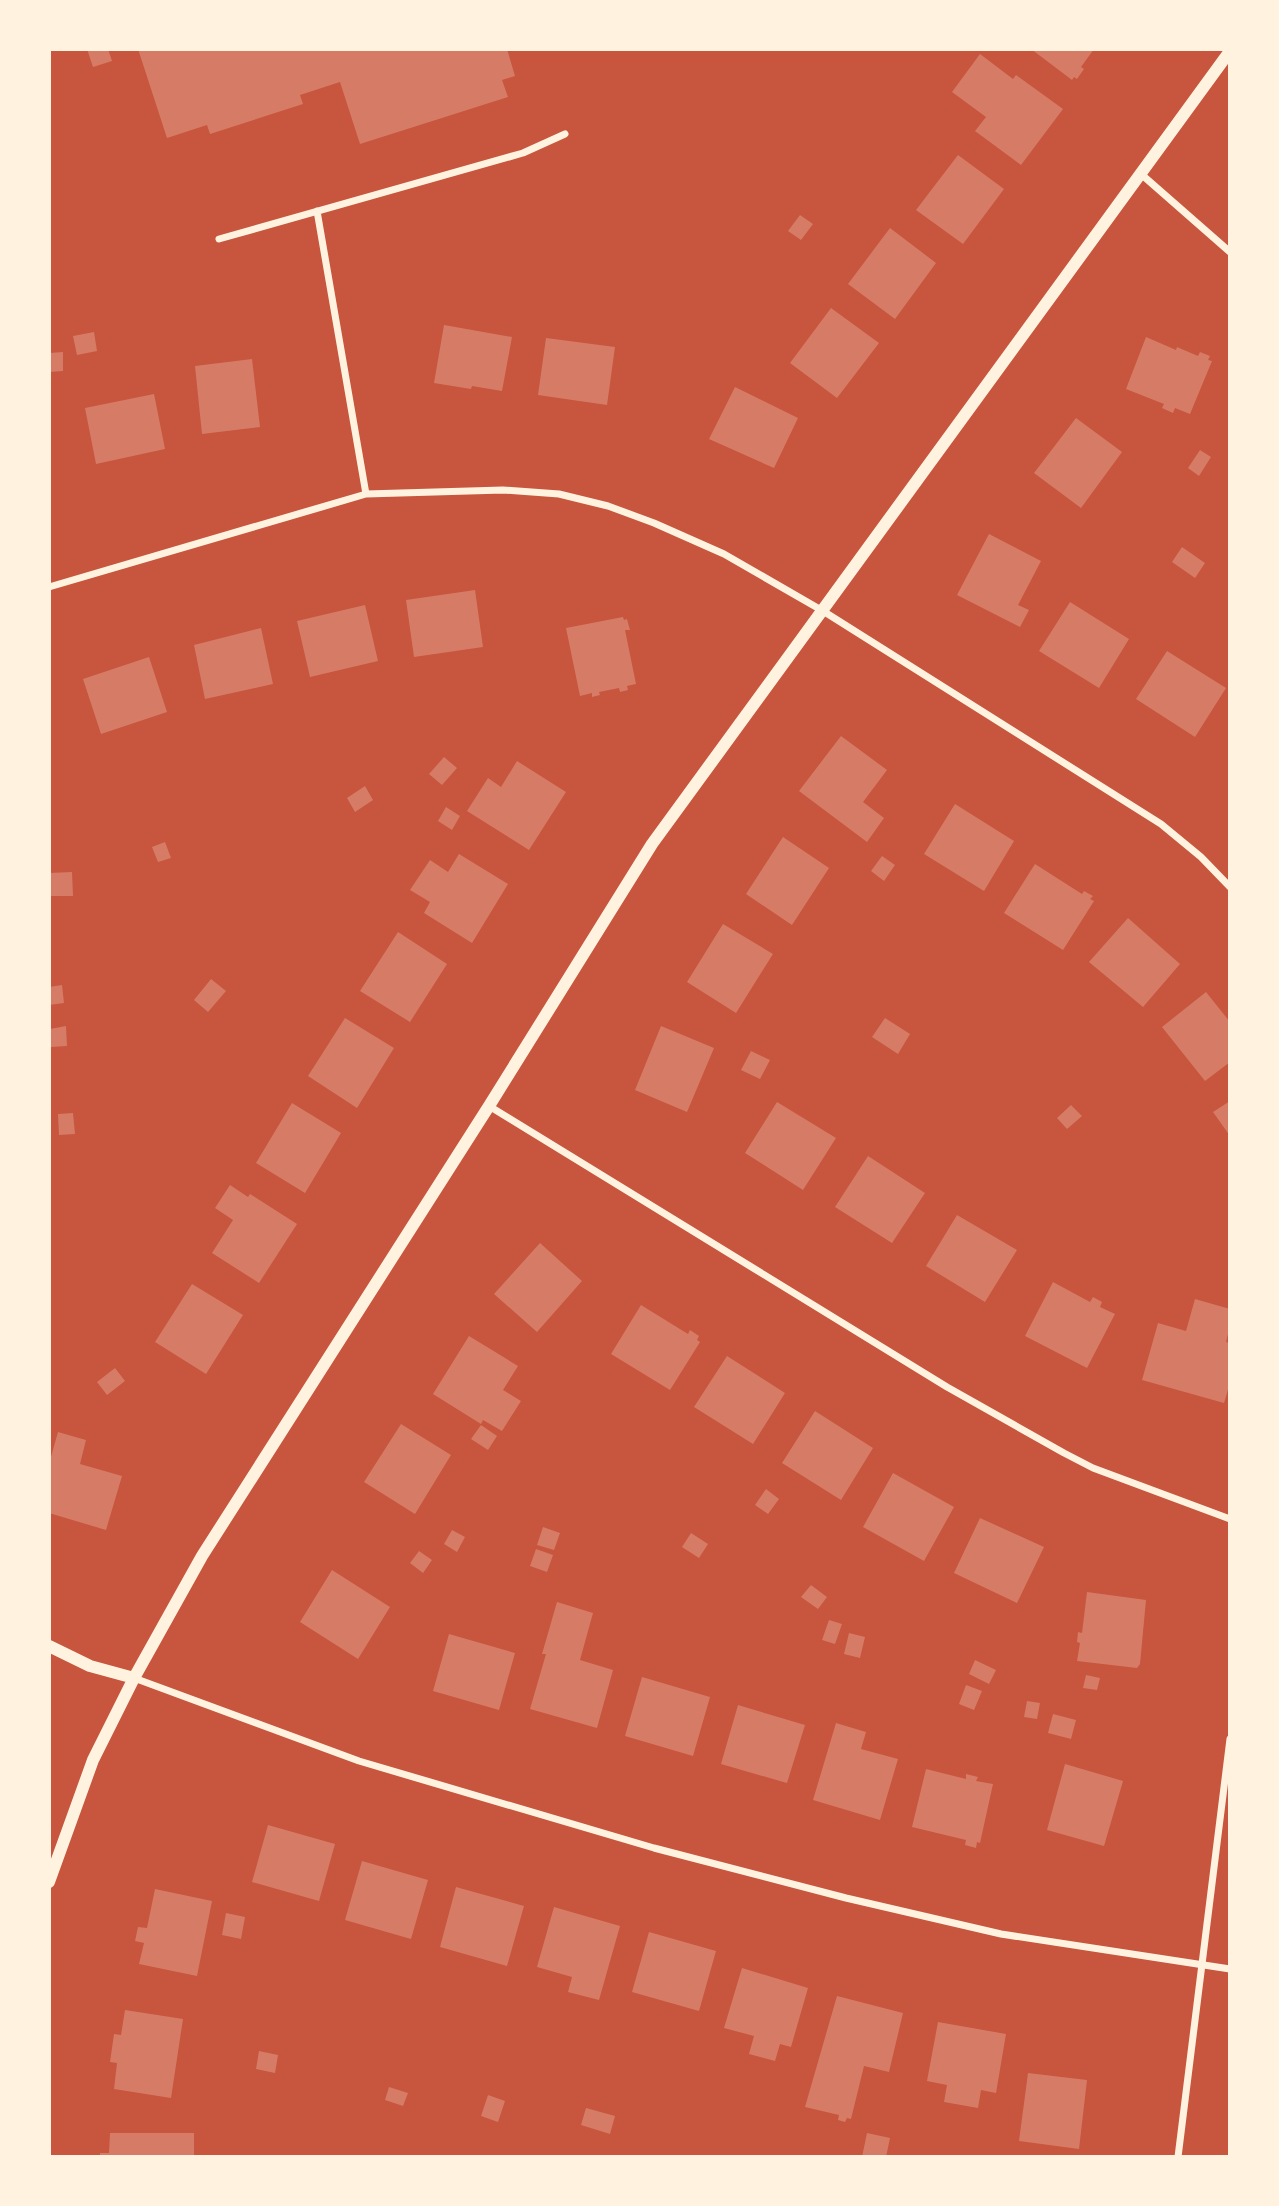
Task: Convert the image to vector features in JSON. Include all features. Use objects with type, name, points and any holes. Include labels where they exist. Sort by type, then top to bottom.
[{"type":"street","points":[[49,1882],[93,1760],[134,1678],[202,1556],[653,844],[1230,51]]},
{"type":"street","points":[[219,239],[523,153],[565,134]]},
{"type":"street","points":[[1141,174],[1230,252]]},
{"type":"street","points":[[317,211],[366,494]]},
{"type":"street","points":[[49,587],[366,494],[503,490],[559,494],[608,506],[724,554],[823,611],[1161,824],[1201,857],[1230,887]]},
{"type":"street","points":[[489,1106],[947,1387],[1064,1454],[1104,1472],[1230,1519]]},
{"type":"street","points":[[49,1646],[90,1666],[134,1678],[359,1761],[654,1848],[846,1898],[1001,1934],[1230,1969]]},
{"type":"street","points":[[1178,2157],[1230,1739]]},
{"type":"building","points":[[87,49],[108,49],[112,61],[93,67]]},
{"type":"building","points":[[138,49],[507,49],[515,76],[502,80],[508,97],[360,144],[340,82],[300,95],[303,104],[210,134],[207,125],[167,138]]},
{"type":"building","points":[[1031,49],[1094,49],[1081,67],[1084,69],[1077,79],[1074,77],[1072,80]]},
{"type":"building","points":[[980,54],[1013,79],[1016,75],[1063,109],[1021,165],[975,131],[986,117],[952,92]]},
{"type":"building","points":[[958,155],[1004,189],[963,244],[916,210]]},
{"type":"building","points":[[800,215],[813,224],[801,240],[788,231]]},
{"type":"building","points":[[890,228],[936,263],[895,319],[848,284]]},
{"type":"building","points":[[831,308],[879,343],[837,398],[790,363]]},
{"type":"building","points":[[444,325],[512,337],[502,391],[434,383]]},
{"type":"building","points":[[94,332],[97,351],[77,355],[73,336]]},
{"type":"building","points":[[1146,337],[1176,350],[1177,347],[1198,356],[1200,352],[1210,356],[1208,360],[1212,361],[1190,414],[1175,408],[1173,413],[1162,408],[1164,404],[1126,389]]},
{"type":"building","points":[[546,338],[615,347],[607,405],[538,395]]},
{"type":"building","points":[[63,352],[63,371],[49,372],[49,353]]},
{"type":"building","points":[[252,359],[260,427],[202,434],[195,366]]},
{"type":"building","points":[[735,387],[798,418],[774,468],[709,439]]},
{"type":"building","points":[[154,394],[165,449],[96,464],[85,408]]},
{"type":"building","points":[[1076,418],[1122,452],[1081,508],[1034,473]]},
{"type":"building","points":[[1200,450],[1211,457],[1199,476],[1188,468]]},
{"type":"building","points":[[989,534],[1041,561],[1018,605],[1029,610],[1020,627],[957,595]]},
{"type":"building","points":[[1182,547],[1205,563],[1195,578],[1172,562]]},
{"type":"building","points":[[475,590],[483,647],[414,657],[406,600]]},
{"type":"building","points":[[1070,602],[1129,639],[1099,688],[1039,651]]},
{"type":"building","points":[[365,605],[378,661],[310,677],[297,621]]},
{"type":"building","points":[[623,617],[624,620],[627,619],[630,630],[625,630],[636,684],[627,686],[628,690],[620,692],[619,688],[599,692],[600,695],[592,697],[592,693],[580,696],[566,628]]},
{"type":"building","points":[[261,628],[273,684],[205,699],[194,645]]},
{"type":"building","points":[[1167,651],[1226,688],[1195,737],[1136,699]]},
{"type":"building","points":[[149,657],[167,712],[101,734],[83,679]]},
{"type":"building","points":[[841,736],[887,770],[863,802],[884,818],[867,842],[799,791]]},
{"type":"building","points":[[444,757],[457,768],[442,785],[429,774]]},
{"type":"building","points":[[517,761],[566,792],[529,850],[467,811],[488,778],[501,787]]},
{"type":"building","points":[[365,786],[373,800],[355,812],[347,798]]},
{"type":"building","points":[[955,804],[1014,841],[984,891],[924,854]]},
{"type":"building","points":[[446,807],[460,816],[452,830],[438,821]]},
{"type":"building","points":[[783,837],[829,868],[792,925],[746,894]]},
{"type":"building","points":[[165,842],[171,858],[158,862],[152,847]]},
{"type":"building","points":[[459,854],[508,884],[472,943],[424,913],[430,902],[410,890],[430,860],[448,872]]},
{"type":"building","points":[[882,856],[895,865],[884,881],[871,871]]},
{"type":"building","points":[[1035,864],[1082,894],[1084,891],[1093,896],[1090,899],[1094,901],[1063,950],[1004,913]]},
{"type":"building","points":[[72,872],[73,896],[49,896],[49,873]]},
{"type":"building","points":[[1128,918],[1180,964],[1143,1007],[1089,962]]},
{"type":"building","points":[[723,924],[773,954],[736,1013],[687,982]]},
{"type":"building","points":[[398,932],[447,964],[410,1022],[360,991]]},
{"type":"building","points":[[211,979],[226,991],[208,1012],[194,1000]]},
{"type":"building","points":[[62,985],[64,1003],[49,1005],[49,987]]},
{"type":"building","points":[[1206,992],[1230,1022],[1230,1062],[1205,1081],[1162,1027]]},
{"type":"building","points":[[345,1018],[394,1048],[357,1108],[308,1076]]},
{"type":"building","points":[[885,1018],[910,1034],[898,1054],[872,1037]]},
{"type":"building","points":[[66,1026],[67,1046],[51,1047],[50,1029]]},
{"type":"building","points":[[661,1026],[714,1048],[687,1112],[635,1090]]},
{"type":"building","points":[[751,1051],[770,1060],[760,1079],[741,1070]]},
{"type":"building","points":[[1230,1101],[1230,1136],[1213,1112]]},
{"type":"building","points":[[777,1102],[836,1138],[803,1190],[745,1153]]},
{"type":"building","points":[[292,1103],[341,1133],[305,1193],[256,1163]]},
{"type":"building","points":[[1071,1105],[1082,1116],[1067,1129],[1057,1118]]},
{"type":"building","points":[[73,1113],[75,1134],[59,1135],[58,1114]]},
{"type":"building","points":[[868,1156],[925,1193],[892,1243],[835,1207]]},
{"type":"building","points":[[230,1185],[248,1197],[250,1194],[297,1224],[259,1283],[212,1253],[233,1220],[215,1208]]},
{"type":"building","points":[[957,1215],[1017,1250],[985,1302],[926,1266]]},
{"type":"building","points":[[540,1243],[582,1281],[537,1332],[494,1294]]},
{"type":"building","points":[[1053,1282],[1090,1302],[1093,1297],[1102,1302],[1100,1307],[1115,1314],[1087,1368],[1025,1336]]},
{"type":"building","points":[[192,1284],[243,1315],[206,1374],[155,1342]]},
{"type":"building","points":[[1195,1299],[1230,1309],[1226,1342],[1230,1343],[1230,1383],[1224,1403],[1142,1380],[1158,1323],[1186,1331]]},
{"type":"building","points":[[641,1305],[688,1334],[690,1330],[699,1336],[697,1340],[700,1342],[670,1390],[611,1354]]},
{"type":"building","points":[[469,1336],[518,1366],[503,1390],[521,1401],[502,1431],[483,1420],[481,1424],[433,1394]]},
{"type":"building","points":[[727,1356],[785,1393],[753,1444],[694,1407]]},
{"type":"building","points":[[115,1368],[125,1381],[107,1395],[97,1382]]},
{"type":"building","points":[[815,1411],[873,1448],[841,1500],[782,1463]]},
{"type":"building","points":[[401,1424],[451,1455],[415,1514],[364,1482]]},
{"type":"building","points":[[481,1425],[497,1436],[488,1450],[471,1439]]},
{"type":"building","points":[[58,1432],[86,1440],[80,1464],[122,1476],[106,1530],[49,1513],[49,1464]]},
{"type":"building","points":[[893,1473],[954,1507],[924,1561],[863,1527]]},
{"type":"building","points":[[766,1489],[779,1499],[768,1514],[755,1505]]},
{"type":"building","points":[[980,1518],[1044,1547],[1017,1603],[954,1573]]},
{"type":"building","points":[[543,1527],[560,1533],[554,1550],[537,1545]]},
{"type":"building","points":[[452,1530],[465,1537],[457,1552],[444,1544]]},
{"type":"building","points":[[691,1533],[708,1544],[699,1558],[682,1547]]},
{"type":"building","points":[[536,1549],[553,1555],[547,1572],[530,1566]]},
{"type":"building","points":[[419,1551],[432,1560],[423,1573],[410,1563]]},
{"type":"building","points":[[332,1570],[390,1607],[358,1659],[300,1622]]},
{"type":"building","points":[[811,1585],[827,1597],[818,1609],[801,1597]]},
{"type":"building","points":[[1087,1592],[1146,1600],[1140,1664],[1137,1668],[1077,1661],[1080,1643],[1077,1642],[1078,1632],[1082,1633]]},
{"type":"building","points":[[557,1602],[593,1613],[580,1660],[613,1670],[597,1728],[530,1709]]},
{"type":"building","points":[[829,1620],[842,1624],[835,1644],[822,1640]]},
{"type":"building","points":[[849,1633],[865,1637],[860,1658],[844,1654]]},
{"type":"building","points":[[449,1634],[515,1653],[499,1710],[433,1691]]},
{"type":"building","points":[[975,1660],[996,1670],[989,1684],[969,1674]]},
{"type":"building","points":[[1086,1675],[1100,1678],[1097,1690],[1083,1688]]},
{"type":"building","points":[[642,1677],[710,1697],[693,1756],[625,1736]]},
{"type":"building","points":[[966,1685],[982,1691],[974,1710],[959,1704]]},
{"type":"building","points":[[1027,1701],[1040,1703],[1037,1719],[1024,1717]]},
{"type":"building","points":[[738,1705],[805,1725],[787,1783],[721,1764]]},
{"type":"building","points":[[1053,1714],[1076,1720],[1071,1739],[1048,1733]]},
{"type":"building","points":[[836,1723],[866,1732],[861,1749],[898,1759],[880,1820],[813,1800]]},
{"type":"building","points":[[1065,1764],[1123,1781],[1104,1846],[1047,1830]]},
{"type":"building","points":[[926,1769],[966,1779],[966,1774],[978,1777],[976,1781],[993,1784],[980,1843],[977,1842],[976,1848],[965,1845],[966,1840],[912,1827]]},
{"type":"building","points":[[268,1825],[335,1844],[319,1901],[252,1882]]},
{"type":"building","points":[[362,1861],[428,1880],[411,1939],[345,1920]]},
{"type":"building","points":[[456,1887],[524,1906],[507,1966],[440,1947]]},
{"type":"building","points":[[155,1889],[212,1901],[197,1976],[139,1964],[144,1943],[135,1941],[138,1927],[147,1928]]},
{"type":"building","points":[[554,1907],[620,1926],[599,2000],[568,1992],[572,1977],[537,1967]]},
{"type":"building","points":[[226,1913],[245,1917],[241,1939],[222,1935]]},
{"type":"building","points":[[649,1932],[716,1951],[699,2011],[632,1992]]},
{"type":"building","points":[[742,1968],[808,1988],[791,2047],[780,2044],[775,2061],[749,2054],[754,2036],[724,2028]]},
{"type":"building","points":[[837,1996],[903,2013],[889,2072],[864,2066],[851,2119],[847,2118],[845,2122],[838,2120],[839,2115],[805,2107]]},
{"type":"building","points":[[125,2010],[183,2019],[171,2098],[114,2089],[117,2063],[110,2062],[114,2034],[121,2035]]},
{"type":"building","points":[[938,2022],[1006,2034],[996,2093],[981,2090],[978,2108],[944,2102],[947,2085],[927,2081]]},
{"type":"building","points":[[259,2051],[278,2055],[275,2073],[256,2069]]},
{"type":"building","points":[[1028,2073],[1087,2080],[1079,2149],[1019,2141]]},
{"type":"building","points":[[389,2087],[408,2093],[403,2106],[385,2100]]},
{"type":"building","points":[[488,2095],[505,2101],[498,2122],[481,2116]]},
{"type":"building","points":[[586,2108],[615,2116],[610,2134],[581,2125]]},
{"type":"building","points":[[110,2133],[194,2133],[194,2157],[100,2157],[100,2153],[109,2153]]},
{"type":"building","points":[[867,2133],[890,2138],[886,2157],[862,2157]]}]
